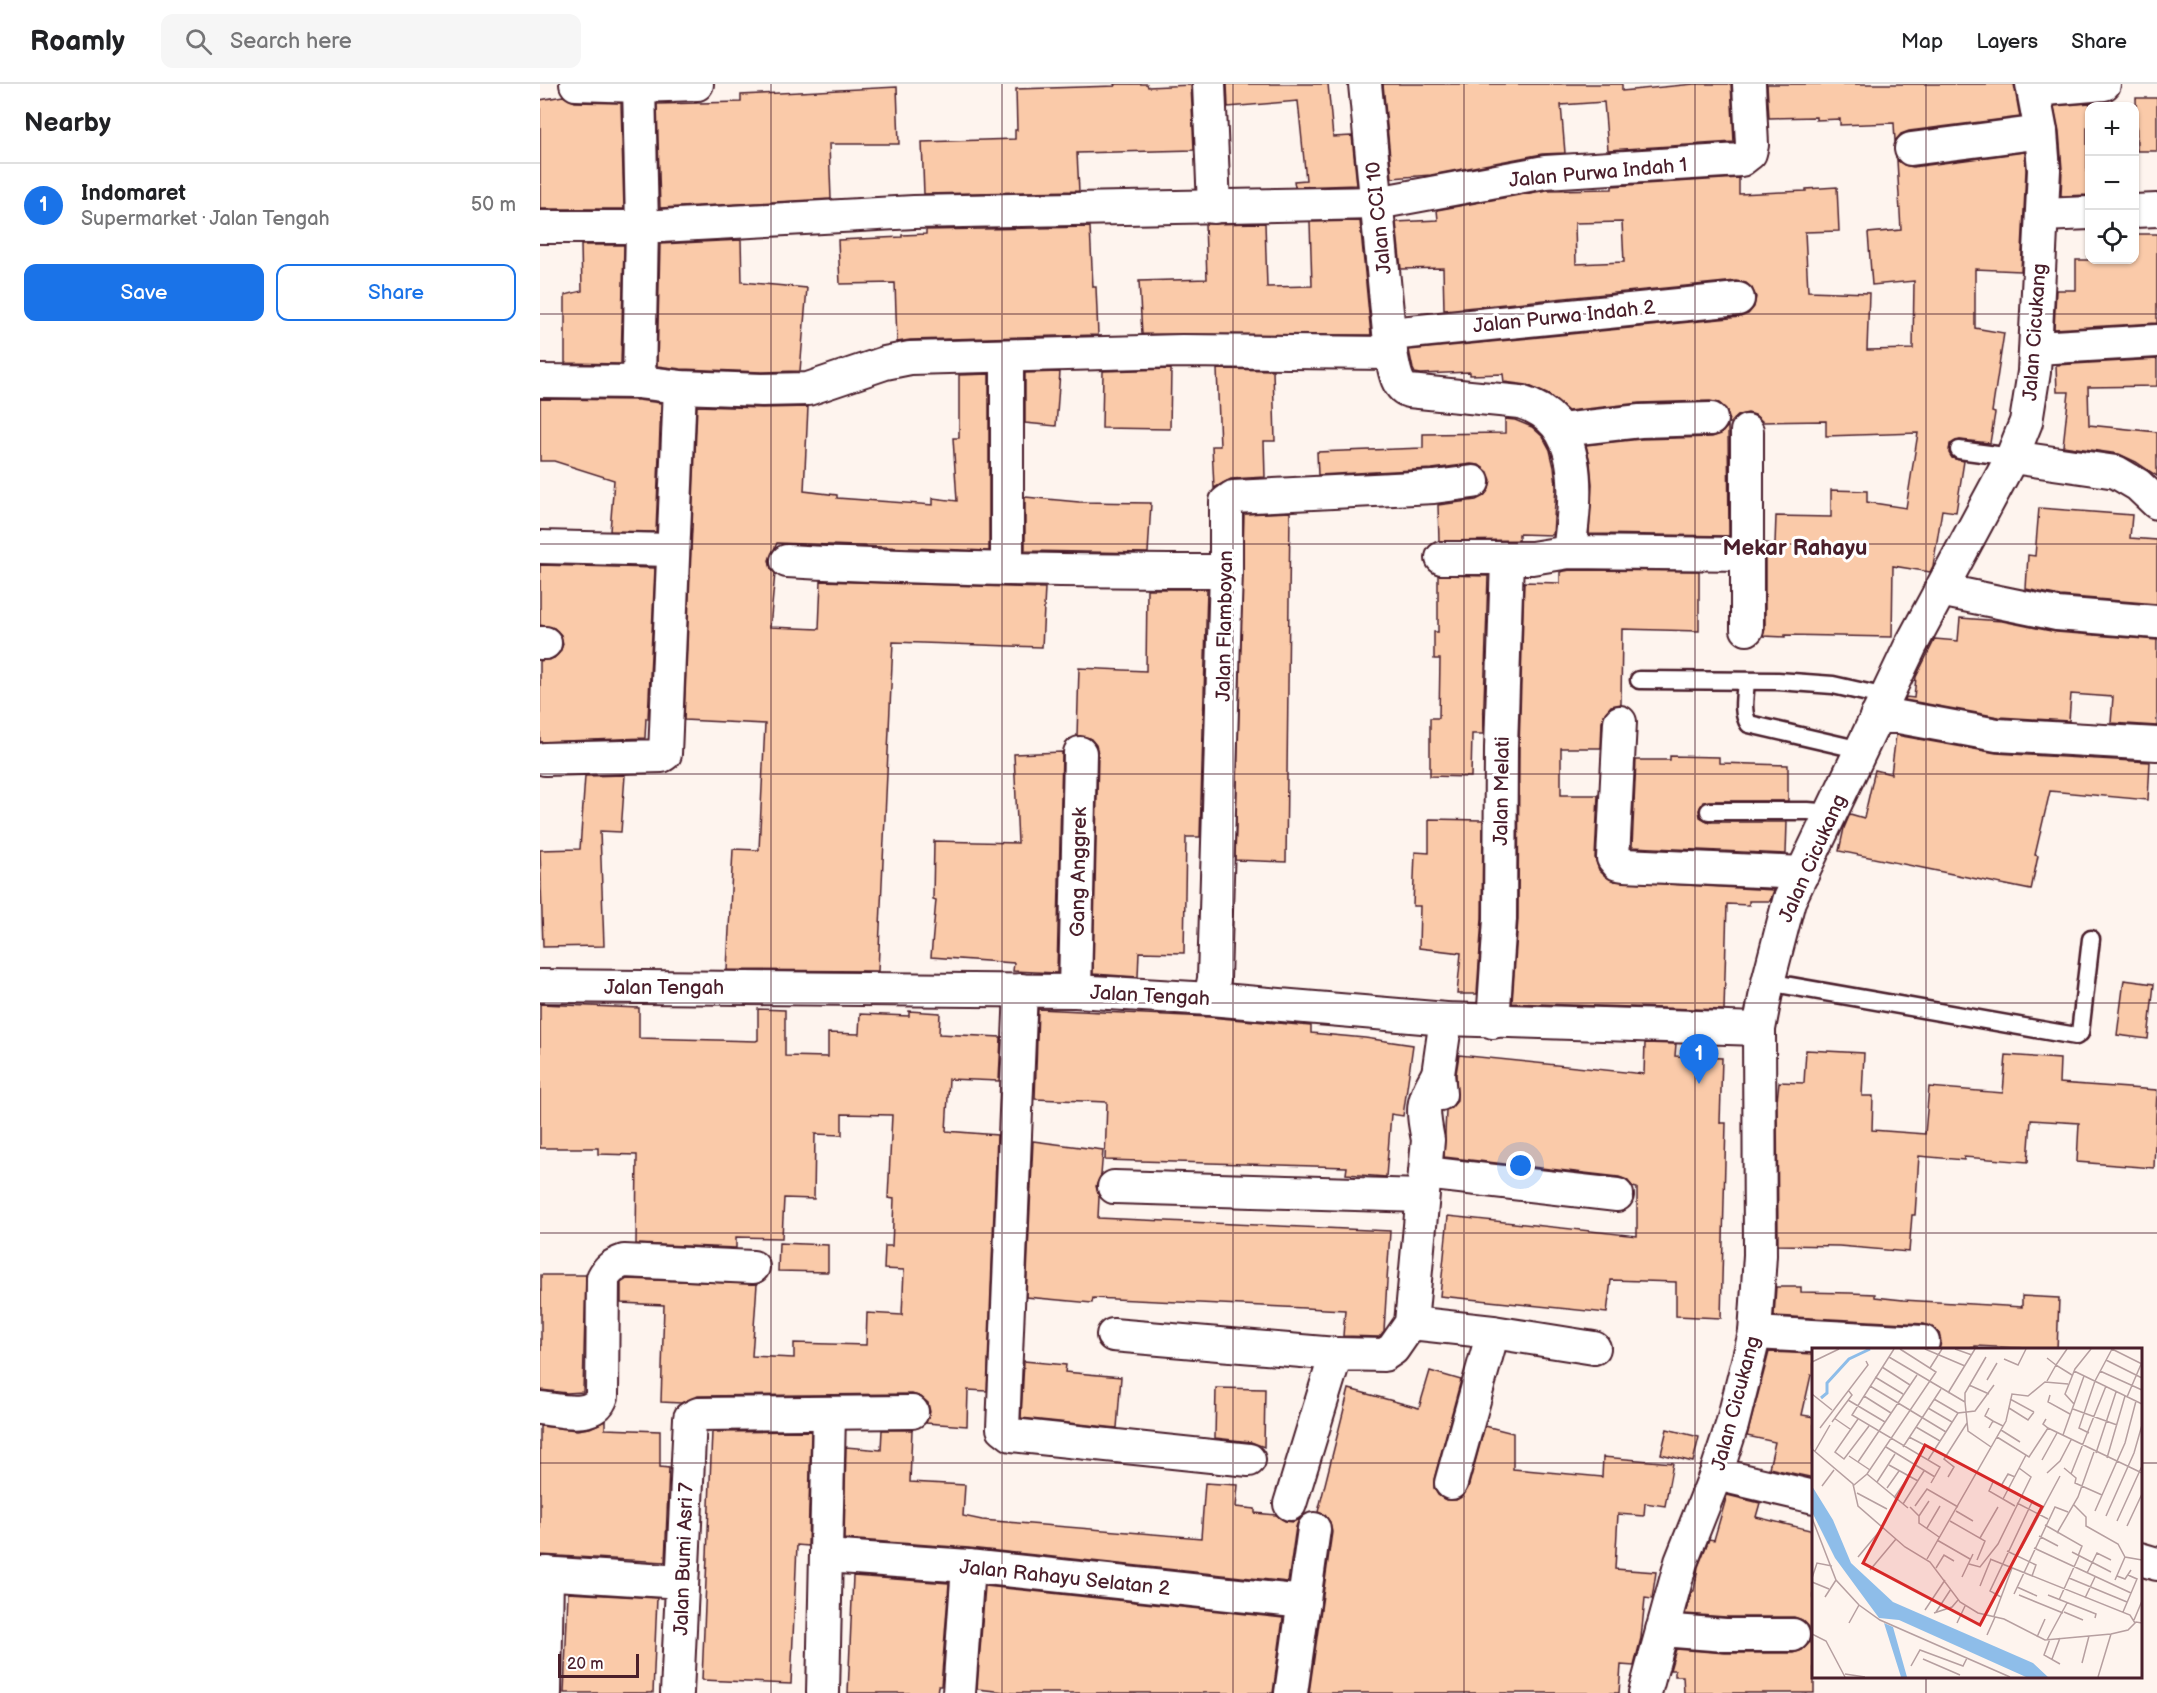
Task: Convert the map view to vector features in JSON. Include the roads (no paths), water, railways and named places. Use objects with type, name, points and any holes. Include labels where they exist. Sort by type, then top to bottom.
[{"type":"street","points":[[576,84],[697,84]]},
{"type":"street","points":[[1209,84],[1214,207]]},
{"type":"street","name":"Jalan CCI 10","points":[[1365,84],[1391,343]]},
{"type":"street","name":"Jalan Purwa Indah 1","points":[[1377,203],[1545,172],[1741,160],[1750,153],[1752,145],[1749,84]]},
{"type":"street","points":[[2033,87],[2104,84]]},
{"type":"street","points":[[639,85],[642,227],[639,382]]},
{"type":"street","name":"Jalan Cicukang","points":[[1653,1684],[1662,1630],[1681,1562],[1716,1474],[1735,1416],[1755,1334],[1760,1255],[1760,1029],[1768,982],[1789,901],[1881,707],[1940,590],[2013,457],[2028,411],[2036,348],[2044,170],[2041,132],[2033,87]]},
{"type":"street","points":[[1911,149],[2041,132]]},
{"type":"street","points":[[540,227],[642,227],[869,214],[1377,203]]},
{"type":"street","points":[[2139,211],[2157,210]]},
{"type":"street","points":[[2042,215],[2085,213]]},
{"type":"street","name":"Jalan Purwa Indah 2","points":[[540,381],[639,382],[680,387],[808,389],[885,363],[910,358],[1391,343],[1738,299]]},
{"type":"street","points":[[2036,348],[2157,341]]},
{"type":"street","points":[[1391,343],[1398,380],[1404,390],[1520,402],[1534,406],[1548,414],[1561,430],[1573,462],[1574,512],[1569,552]]},
{"type":"street","points":[[1006,356],[1007,569]]},
{"type":"street","points":[[545,759],[662,756],[665,754],[680,387]]},
{"type":"street","points":[[1561,430],[1640,421],[1711,419]]},
{"type":"street","points":[[1747,431],[1747,629]]},
{"type":"street","points":[[2013,457],[2116,472],[2138,485],[2157,503]]},
{"type":"street","name":"Jalan Flamboyan","points":[[1210,999],[1214,979],[1226,502],[1233,498],[1434,487],[1473,482]]},
{"type":"street","points":[[540,547],[672,550]]},
{"type":"street","points":[[1442,558],[1532,558],[1569,552],[1747,554]]},
{"type":"street","name":"Jalan Melati","points":[[1493,1022],[1500,919],[1507,559]]},
{"type":"street","points":[[787,561],[896,567],[1226,571]]},
{"type":"street","points":[[1940,590],[2057,614],[2157,622]]},
{"type":"street","points":[[1881,707],[1899,717],[1997,735],[2157,744]]},
{"type":"street","points":[[1620,722],[1613,858],[1618,864],[1803,873]]},
{"type":"street","name":"Gang Anggrek","points":[[1075,991],[1080,753]]},
{"type":"street","name":"Jalan Tengah","points":[[540,986],[1075,991],[1210,999],[1493,1022],[1760,1029]]},
{"type":"street","points":[[1021,990],[1003,1428],[1012,1435],[1249,1460]]},
{"type":"street","points":[[1113,1335],[1336,1354],[1384,1355],[1394,1349],[1411,1323],[1428,1140],[1438,1121],[1441,1098],[1438,1074],[1446,1019]]},
{"type":"street","points":[[1114,1187],[1424,1185],[1617,1196]]},
{"type":"street","points":[[540,1408],[583,1411],[594,1409],[600,1404],[602,1396],[603,1278],[612,1266],[624,1261],[753,1267]]},
{"type":"street","points":[[1411,1323],[1493,1332],[1594,1348]]},
{"type":"street","points":[[1451,1483],[1493,1332]]},
{"type":"street","points":[[1755,1334],[1923,1342]]},
{"type":"street","points":[[1290,1504],[1336,1354]]},
{"type":"street","points":[[823,1693],[829,1413],[912,1413]]},
{"type":"street","name":"Jalan Bumi Asri 7","points":[[678,1693],[690,1418],[699,1414],[829,1413]]},
{"type":"street","points":[[1716,1474],[1812,1497]]},
{"type":"street","points":[[1291,1693],[1314,1529]]},
{"type":"street","name":"Jalan Rahayu Selatan 2","points":[[826,1556],[968,1566],[1304,1602]]},
{"type":"street","points":[[2142,1560],[2157,1564]]},
{"type":"street","points":[[959,1693],[968,1566]]},
{"type":"street","points":[[545,1693],[544,1573],[682,1582]]},
{"type":"street","points":[[1662,1630],[1725,1635],[1793,1635]]},
{"type":"lane","points":[[1959,450],[2013,457]]},
{"type":"lane","points":[[1638,680],[1778,681],[1833,685],[1881,707]]},
{"type":"lane","points":[[1746,682],[1744,712],[1749,724],[1861,750]]},
{"type":"lane","points":[[1708,811],[1830,813]]},
{"type":"lane","points":[[1768,982],[2076,1036],[2080,1033],[2091,939]]},
{"type":"place","name":"Indomaret","points":[[1699,1084]]},
{"type":"district","name":"Mekar Rahayu","points":[[1795,547]]}]
